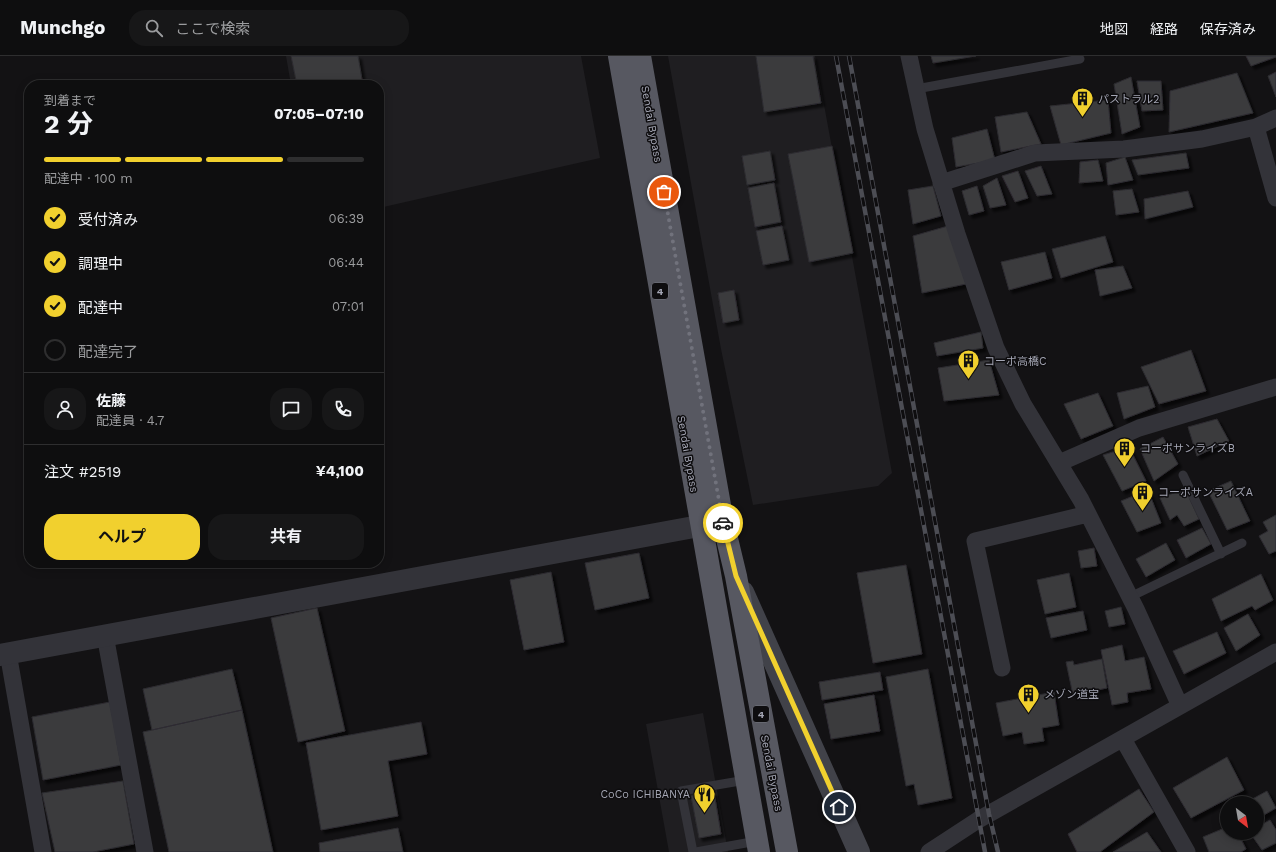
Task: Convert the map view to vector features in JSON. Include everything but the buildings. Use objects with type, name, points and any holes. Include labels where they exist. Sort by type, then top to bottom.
[{"type":"highway","name":"Sendai Bypass","points":[[619,56],[700,526],[758,846]]},
{"type":"highway","name":"Sendai Bypass","points":[[640,56],[723,522],[736,576],[787,852]]},
{"type":"main road","points":[[736,576],[859,852]]},
{"type":"street","points":[[909,56],[924,129],[996,348],[1023,404],[1088,514],[1130,597],[1180,706]]},
{"type":"street","points":[[941,184],[1035,153],[1124,149],[1202,139],[1256,127],[1276,118]]},
{"type":"street","points":[[1256,127],[1276,198]]},
{"type":"street","points":[[1059,463],[1139,428],[1276,386]]},
{"type":"street","points":[[1002,668],[975,542],[1088,514]]},
{"type":"street","points":[[43,852],[4,654],[723,522]]},
{"type":"street","points":[[105,635],[145,852]]},
{"type":"street","points":[[929,852],[978,820],[1276,652]]},
{"type":"street","points":[[1123,739],[1187,852]]},
{"type":"lane","points":[[916,89],[1080,59]]},
{"type":"lane","points":[[1183,475],[1221,554]]},
{"type":"lane","points":[[1130,597],[1242,544]]},
{"type":"lane","points":[[746,780],[681,791],[695,852],[758,846]]},
{"type":"shaded area","points":[[286,56],[581,56],[600,158],[384,207],[384,80],[290,80]]},
{"type":"shaded area","points":[[668,56],[815,56],[892,473],[878,486],[753,505],[721,349]]},
{"type":"shaded area","points":[[703,713],[728,852],[669,852],[646,724]]},
{"type":"railway","points":[[836,56],[985,852]]},
{"type":"railway","points":[[849,56],[989,814],[998,852]]},
{"type":"way so far","points":[[664,192],[723,523]]},
{"type":"place","name":"パストラル2","points":[[1082,118]]},
{"type":"place","name":"コーポ高橋C","points":[[968,380]]},
{"type":"place","name":"コーポサンライズB","points":[[1125,468]]},
{"type":"place","name":"コーポサンライズA","points":[[1142,512]]},
{"type":"place","name":"メゾン道宝","points":[[1028,714]]},
{"type":"place","name":"CoCo ICHIBANYA","points":[[705,814]]},
{"type":"route","points":[[723,523],[736,576],[839,807]]}]
